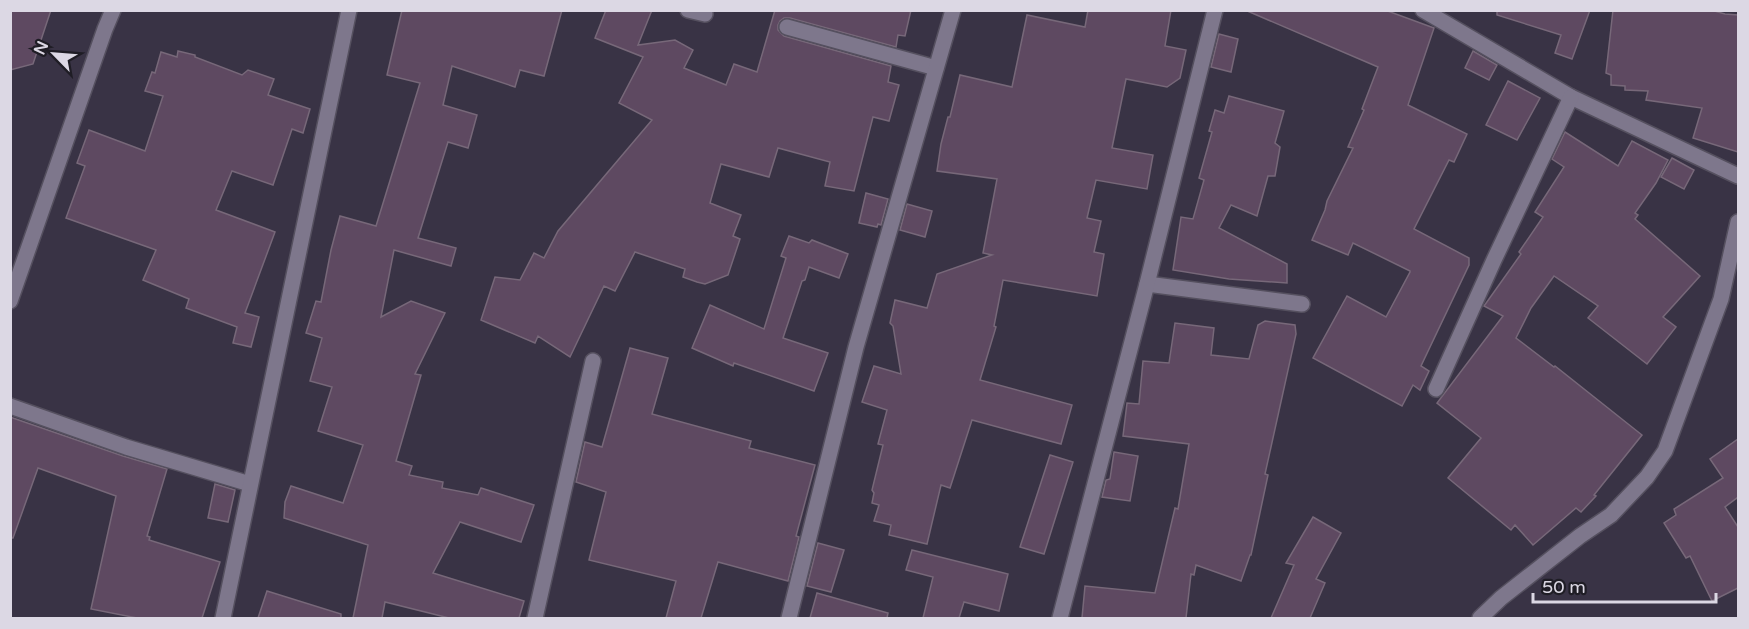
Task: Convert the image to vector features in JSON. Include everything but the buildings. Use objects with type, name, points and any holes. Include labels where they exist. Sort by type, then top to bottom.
[{"type":"street","points":[[10,301],[113,10]]},
{"type":"street","points":[[223,618],[349,10]]},
{"type":"street","points":[[688,10],[705,14]]},
{"type":"street","points":[[789,618],[856,347],[952,10]]},
{"type":"street","points":[[1060,618],[1215,10]]},
{"type":"street","points":[[1423,10],[1571,97],[1738,176]]},
{"type":"street","points":[[787,27],[936,68]]},
{"type":"street","points":[[1436,389],[1571,97]]},
{"type":"street","points":[[1480,618],[1510,591],[1580,536],[1611,515],[1647,477],[1665,451],[1721,299],[1738,222]]},
{"type":"street","points":[[1147,284],[1302,304]]},
{"type":"street","points":[[535,618],[593,361]]},
{"type":"street","points":[[10,406],[126,447],[250,484]]}]
